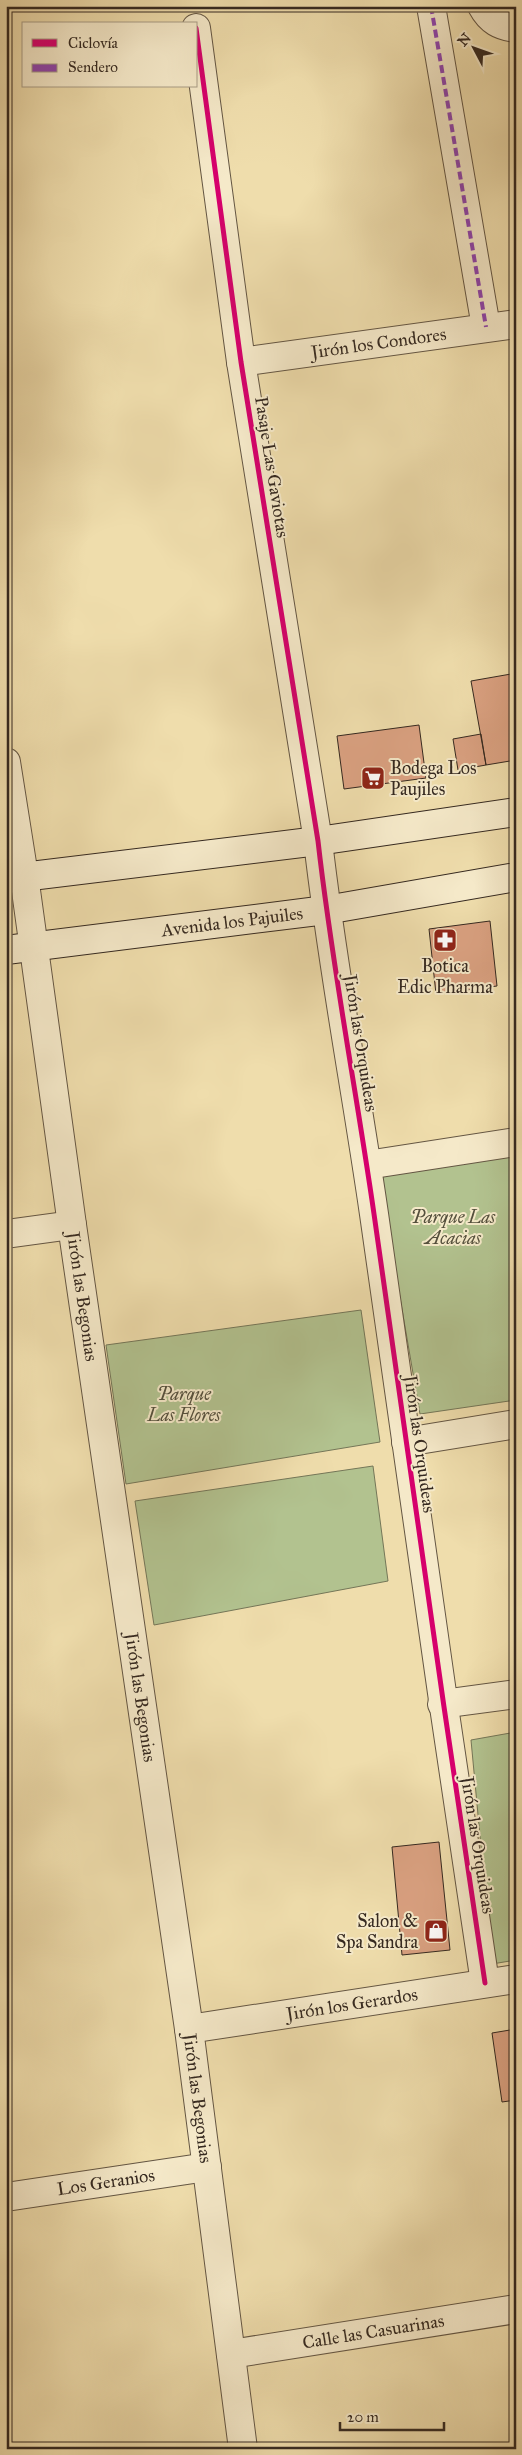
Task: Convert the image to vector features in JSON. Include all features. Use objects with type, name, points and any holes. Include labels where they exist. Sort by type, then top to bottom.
[{"type":"street","points":[[193,6],[196,22]]},
{"type":"street","points":[[431,6],[486,328]]},
{"type":"street","points":[[482,6],[488,17],[502,26],[516,28]]},
{"type":"street","name":"Pasaje Las Gaviotas","points":[[198,43],[241,362],[318,841],[326,910]]},
{"type":"street","name":"Jirón los Condores","points":[[241,362],[516,324]]},
{"type":"street","name":"Jirón las Begonias","points":[[6,762],[15,877],[34,946],[72,1225],[189,2029],[243,2449]]},
{"type":"street","points":[[15,877],[318,841],[516,812]]},
{"type":"street","name":"Avenida los Pajuiles","points":[[6,950],[326,910],[516,877]]},
{"type":"street","name":"Jirón las Orquideas","points":[[326,910],[367,1165],[442,1704],[485,1983]]},
{"type":"street","points":[[367,1165],[516,1142]]},
{"type":"street","points":[[6,1234],[72,1225]]},
{"type":"street","points":[[406,1442],[516,1424]]},
{"type":"street","points":[[442,1704],[516,1694]]},
{"type":"street","name":"Jirón los Gerardos","points":[[189,2029],[516,1979]]},
{"type":"street","name":"Los Geranios","points":[[6,2197],[207,2167]]},
{"type":"street","name":"Calle las Casuarinas","points":[[231,2354],[516,2309]]},
{"type":"green space","name":"Parque Las Acacias","points":[[516,1153],[516,1400],[420,1414],[379,1175]]},
{"type":"green space","name":"Parque Las Flores","points":[[361,1310],[380,1442],[126,1484],[106,1345]]},
{"type":"green space","points":[[373,1466],[388,1581],[154,1625],[135,1501]]},
{"type":"green space","points":[[516,1732],[516,1960],[492,1964],[471,1740]]},
{"type":"building","points":[[511,674],[516,699],[516,760],[486,765],[471,681]]},
{"type":"building","points":[[419,725],[426,778],[344,789],[337,736]]},
{"type":"building","points":[[481,734],[486,765],[458,770],[453,739]]},
{"type":"building","points":[[490,921],[497,986],[436,994],[429,929]]},
{"type":"building","points":[[439,1842],[450,1950],[402,1955],[392,1847]]},
{"type":"building","points":[[516,2029],[516,2100],[502,2102],[492,2033]]},
{"type":"marked path","points":[[431,6],[486,327]]},
{"type":"cycle path","points":[[198,43],[241,362],[318,841],[330,934],[374,1214],[485,1983]]},
{"type":"place","name":"Bodega Los Paujiles","points":[[373,778]]},
{"type":"place","name":"Botica Edic Pharma","points":[[445,940]]},
{"type":"place","name":"Salon & Spa Sandra","points":[[436,1931]]}]
